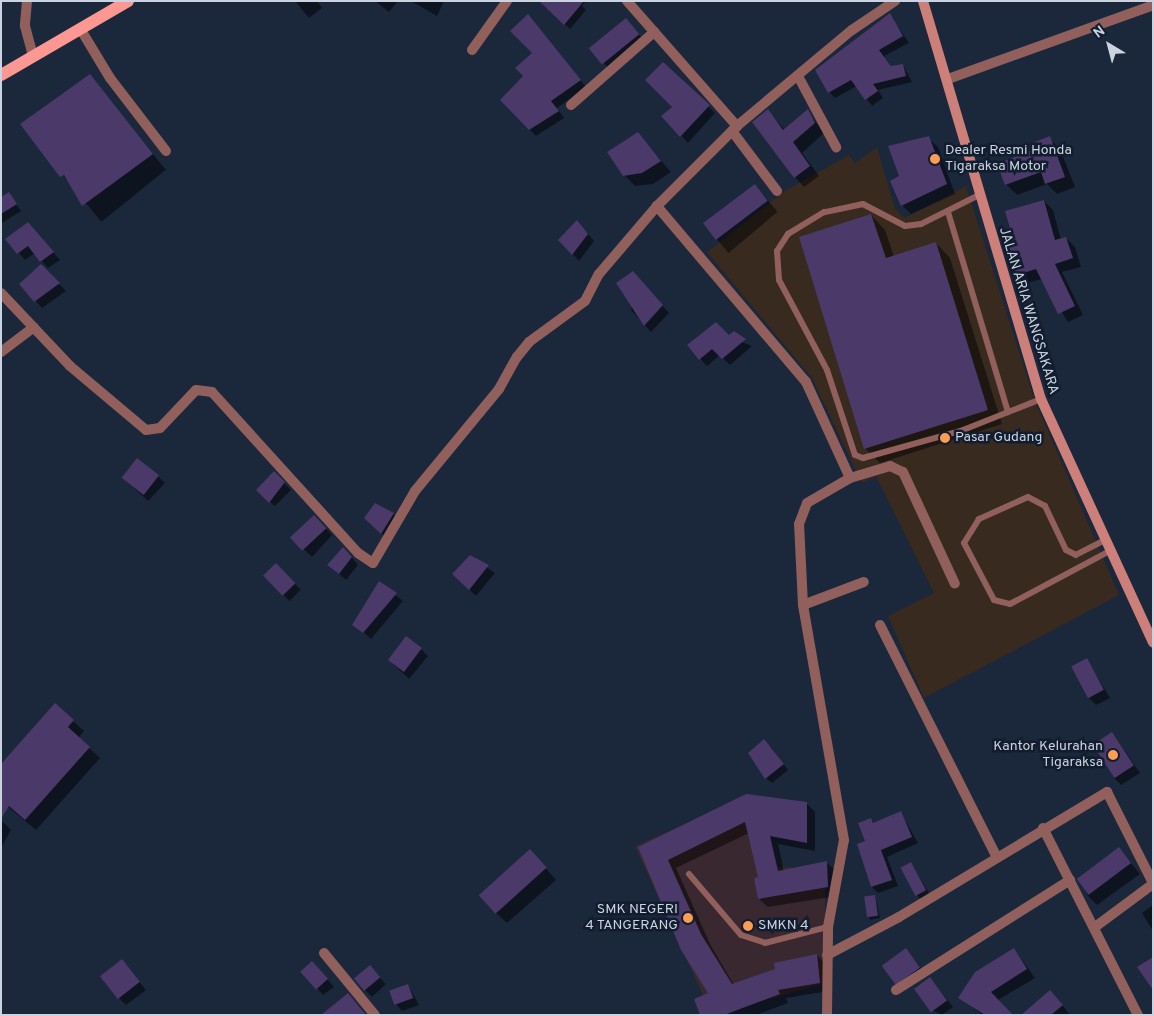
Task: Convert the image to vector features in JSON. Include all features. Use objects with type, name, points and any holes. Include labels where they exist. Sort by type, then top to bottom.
[{"type":"main road","points":[[1,75],[128,1]]},
{"type":"street","points":[[27,1],[25,26],[33,55]]},
{"type":"street","points":[[472,50],[507,1]]},
{"type":"street","points":[[627,1],[734,129],[777,191]]},
{"type":"street","points":[[1,293],[70,366],[146,430],[160,428],[196,390],[212,392],[358,553],[373,563],[415,491],[499,389],[517,357],[529,342],[585,301],[599,274],[657,206],[734,129],[798,76],[895,1]]},
{"type":"street","name":"JALAN ARIA WANGSAKARA","points":[[923,1],[948,79],[979,195],[1041,400],[1103,542],[1153,643]]},
{"type":"street","points":[[948,79],[1153,5]]},
{"type":"street","points":[[81,30],[110,78],[166,151]]},
{"type":"street","points":[[571,104],[654,32]]},
{"type":"street","points":[[798,76],[836,147]]},
{"type":"street","points":[[657,206],[806,382],[850,478]]},
{"type":"street","points":[[1,352],[34,327]]},
{"type":"street","points":[[827,1015],[828,927],[843,834],[803,605],[801,513],[807,504],[850,478],[890,466],[903,472],[955,584]]},
{"type":"street","points":[[803,605],[864,582]]},
{"type":"street","points":[[880,625],[996,856]]},
{"type":"street","points":[[827,955],[899,917],[996,856],[1107,792],[1153,883],[1095,927]]},
{"type":"street","points":[[1043,828],[1095,927],[1138,1015]]},
{"type":"street","points":[[896,990],[1070,880]]},
{"type":"street","points":[[324,953],[375,1015]]},
{"type":"lane","points":[[979,195],[948,212],[905,226],[863,204],[824,212],[788,234],[777,251],[779,280],[827,370],[856,455],[864,458],[936,437],[1041,400]]},
{"type":"lane","points":[[948,212],[1008,412]]},
{"type":"lane","points":[[1103,542],[1076,555],[1066,550],[1045,506],[1028,497],[979,519],[964,542],[994,600],[1010,604],[1108,552]]},
{"type":"lane","points":[[689,874],[741,936],[765,943],[828,927]]},
{"type":"shaded area","name":"Pasar Gudang","points":[[877,147],[895,209],[905,218],[966,186],[1034,399],[1119,595],[924,698],[888,616],[934,593],[876,476],[862,483],[812,378],[707,252],[785,191],[849,155],[855,163]]},
{"type":"shaded area","name":"SMKN 4","points":[[754,794],[778,867],[825,869],[825,983],[712,1015],[635,846]]},
{"type":"building","points":[[539,1],[584,1],[564,25]]},
{"type":"building","points":[[890,13],[903,36],[879,50],[891,66],[903,64],[906,76],[873,84],[878,91],[865,100],[851,80],[828,93],[815,70]]},
{"type":"building","points":[[528,14],[581,80],[551,101],[559,111],[529,130],[500,100],[523,76],[515,68],[532,53],[510,31]]},
{"type":"building","points":[[626,18],[639,34],[602,65],[589,48]]},
{"type":"building","points":[[663,62],[710,105],[680,137],[661,116],[672,107],[645,80]]},
{"type":"building","points":[[90,74],[153,154],[82,206],[64,175],[60,177],[20,124]]},
{"type":"building","points":[[768,109],[783,130],[808,109],[815,123],[793,142],[810,166],[794,178],[752,122]]},
{"type":"building","points":[[638,132],[661,161],[642,173],[623,176],[607,152]]},
{"type":"building","points":[[929,136],[947,184],[901,206],[890,181],[899,176],[888,146]]},
{"type":"building","points":[[1050,136],[1065,177],[1045,184],[1041,172],[1005,185],[997,164],[1032,150],[1030,144]]},
{"type":"building","points":[[755,184],[768,201],[716,240],[703,223]]},
{"type":"building","points":[[9,192],[17,204],[1,214],[1,197]]},
{"type":"building","points":[[1044,200],[1055,240],[1066,237],[1073,258],[1055,264],[1075,306],[1058,314],[1036,269],[1017,275],[1007,241],[1013,240],[1005,211]]},
{"type":"building","points":[[871,214],[886,258],[936,242],[988,410],[864,449],[799,237]]},
{"type":"building","points":[[577,220],[588,234],[572,255],[558,240]]},
{"type":"building","points":[[28,222],[54,252],[40,262],[28,246],[17,254],[5,239]]},
{"type":"building","points":[[41,264],[60,283],[34,302],[19,284]]},
{"type":"building","points":[[633,271],[663,305],[644,326],[616,283]]},
{"type":"building","points":[[716,322],[729,335],[734,331],[746,339],[722,359],[712,349],[699,360],[687,345]]},
{"type":"building","points":[[137,458],[159,475],[144,495],[122,478]]},
{"type":"building","points":[[274,471],[285,482],[269,503],[256,490]]},
{"type":"building","points":[[375,503],[394,513],[381,534],[364,518]]},
{"type":"building","points":[[314,515],[326,528],[302,551],[290,538]]},
{"type":"building","points":[[343,547],[352,557],[339,574],[327,565]]},
{"type":"building","points":[[470,555],[489,565],[469,590],[452,574]]},
{"type":"building","points":[[276,563],[295,583],[283,596],[263,576]]},
{"type":"building","points":[[379,581],[397,593],[363,633],[352,625]]},
{"type":"building","points":[[406,636],[422,648],[404,672],[388,660]]},
{"type":"building","points":[[1087,658],[1104,690],[1088,698],[1071,666]]},
{"type":"building","points":[[55,703],[74,720],[68,727],[90,747],[25,820],[9,806],[1,819],[1,764]]},
{"type":"building","name":"Kantor Kelurahan Tigaraksa","points":[[1112,732],[1134,766],[1114,778],[1093,745]]},
{"type":"building","points":[[764,739],[784,764],[765,779],[748,753]]},
{"type":"building","points":[[746,794],[807,802],[807,843],[770,836],[778,871],[827,861],[828,887],[758,899],[754,878],[758,877],[745,822],[668,860],[701,934],[732,984],[775,969],[774,963],[817,954],[820,983],[778,990],[780,994],[724,1015],[700,1015],[694,999],[708,993],[681,950],[638,847]]},
{"type":"building","points":[[901,811],[912,837],[881,850],[892,880],[871,887],[857,844],[865,841],[858,823],[871,818],[873,823]]},
{"type":"building","points":[[1119,847],[1131,863],[1089,895],[1077,879]]},
{"type":"building","points":[[530,849],[547,868],[495,914],[479,895]]},
{"type":"building","points":[[911,862],[926,890],[915,896],[900,868]]},
{"type":"building","points":[[875,895],[878,916],[867,917],[864,897]]},
{"type":"building","points":[[906,948],[920,967],[896,985],[882,966]]},
{"type":"building","points":[[1014,948],[1027,969],[991,992],[1013,1015],[985,1015],[958,998],[975,972]]},
{"type":"building","points":[[1153,957],[1153,990],[1137,967]]},
{"type":"building","points":[[122,959],[140,982],[118,999],[100,976]]},
{"type":"building","points":[[312,961],[328,979],[316,990],[300,972]]},
{"type":"building","points":[[370,965],[380,977],[364,991],[354,978]]},
{"type":"building","points":[[930,977],[947,1000],[931,1012],[914,989]]},
{"type":"building","points":[[408,984],[413,998],[394,1005],[389,991]]},
{"type":"building","points":[[1050,990],[1063,1005],[1051,1015],[1021,1015]]},
{"type":"building","points":[[348,993],[366,1015],[321,1015]]},
{"type":"place","name":"Dealer Resmi Honda Tigaraksa Motor","points":[[935,159]]},
{"type":"place","name":"Pasar Gudang","points":[[945,438]]},
{"type":"place","name":"Kantor Kelurahan Tigaraksa","points":[[1113,755]]},
{"type":"place","name":"SMK NEGERI 4 TANGERANG","points":[[688,918]]},
{"type":"place","name":"SMKN 4","points":[[748,926]]}]
